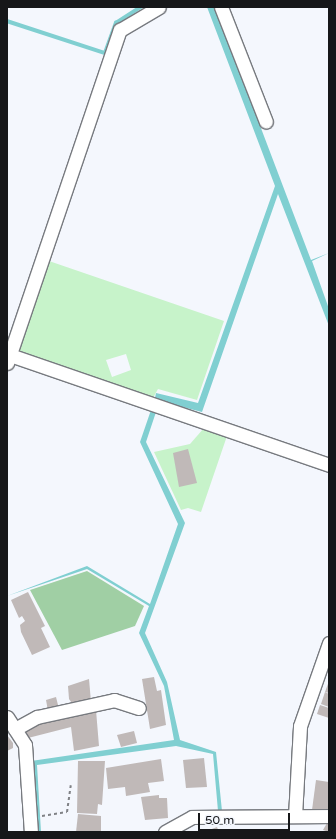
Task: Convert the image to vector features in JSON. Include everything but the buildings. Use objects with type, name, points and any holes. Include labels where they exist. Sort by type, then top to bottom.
[{"type":"street","points":[[159,7],[120,30],[8,357],[329,465]]},
{"type":"street","points":[[221,7],[266,122]]},
{"type":"street","points":[[295,816],[300,726],[329,643]]},
{"type":"street","points":[[15,729],[38,717],[114,700],[139,708]]},
{"type":"street","points":[[7,717],[25,745],[32,832]]},
{"type":"street","points":[[165,832],[192,817],[329,816]]},
{"type":"path","points":[[31,817],[67,812],[71,785]]},
{"type":"green space","points":[[49,261],[224,321],[197,400],[158,389],[153,398],[19,351]],"holes":[[[126,354],[131,370],[112,377],[106,360]]]},
{"type":"green space","points":[[204,428],[227,436],[201,512],[188,508],[181,510],[154,452],[190,444]]},
{"type":"green space","points":[[87,571],[144,606],[135,626],[62,650],[30,590]]},
{"type":"water","points":[[207,7],[215,7],[311,260],[329,253],[312,261],[329,309],[329,326],[278,194],[202,412],[159,401],[155,398],[156,393],[198,403],[275,186]]},
{"type":"water","points":[[151,410],[156,412],[146,442],[185,523],[145,633],[167,682],[180,740],[216,752],[222,811],[218,811],[213,754],[176,746],[37,765],[41,832],[35,832],[31,761],[174,740],[164,686],[139,633],[149,606],[87,569],[7,596],[87,566],[150,604],[178,524],[140,442]]},
{"type":"waterway","points":[[7,21],[105,53],[116,23],[141,7]]}]
